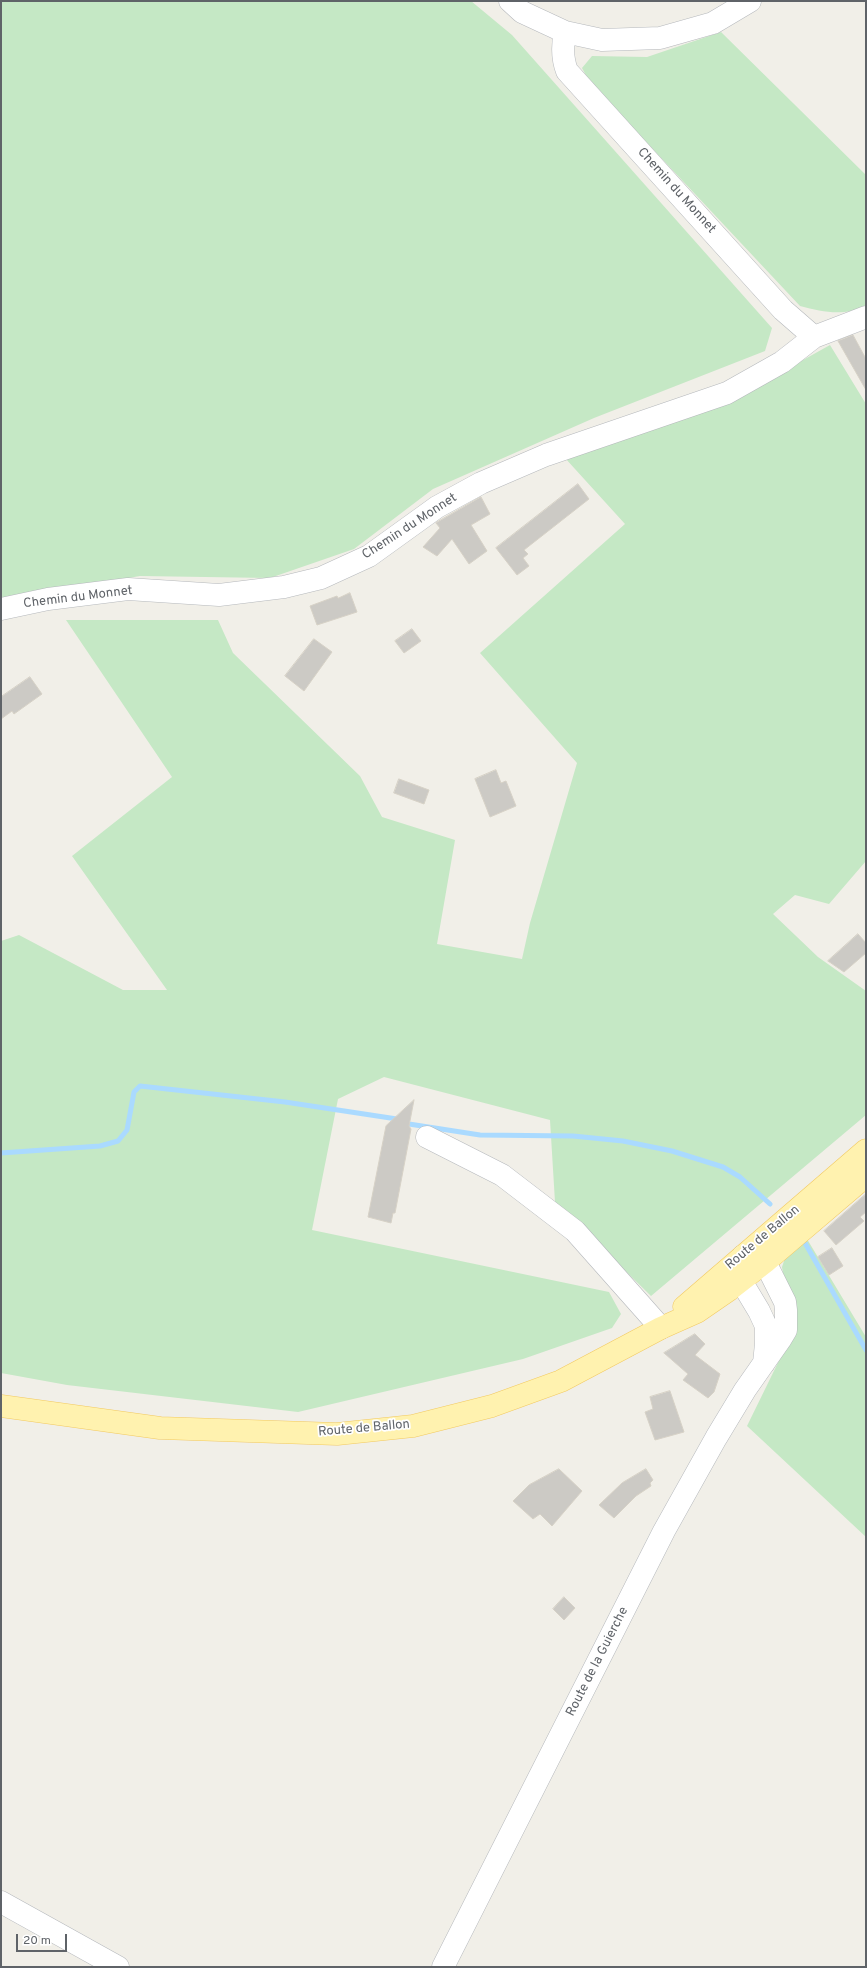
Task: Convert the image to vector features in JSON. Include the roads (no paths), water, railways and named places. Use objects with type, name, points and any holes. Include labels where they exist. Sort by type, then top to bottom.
[{"type":"main road","name":"Route de Ballon","points":[[661,1328],[743,1256],[863,1165]]},
{"type":"main road","name":"Route de Ballon","points":[[1,1406],[160,1428],[337,1434],[413,1426],[492,1406],[561,1381],[661,1328],[697,1312],[765,1262],[863,1165]]},
{"type":"street","points":[[510,1],[522,12],[565,32],[602,40],[660,38],[714,23],[750,1]]},
{"type":"street","name":"Chemin du Monnet","points":[[565,32],[563,43],[563,60],[567,71],[783,310],[814,337]]},
{"type":"street","name":"Chemin du Monnet","points":[[1,609],[48,599],[128,589],[219,595],[284,587],[321,578],[370,556],[437,507],[481,483],[546,455],[726,393],[782,362],[814,337],[866,317]]},
{"type":"street","points":[[427,1137],[502,1175],[575,1231],[661,1328]]},
{"type":"street","points":[[741,1281],[743,1256],[765,1262]]},
{"type":"street","name":"Route de la Guierche","points":[[443,1967],[664,1531],[716,1438],[786,1330],[785,1302],[765,1262]]},
{"type":"street","name":"Route de la Guierche","points":[[741,1281],[760,1311],[766,1326],[764,1363]]},
{"type":"street","points":[[1,1902],[118,1967]]},
{"type":"waterway","points":[[1,1153],[100,1146],[118,1141],[127,1130],[134,1092],[140,1086],[285,1102],[397,1119],[409,1124],[480,1135],[573,1136],[623,1141],[672,1151],[723,1167],[740,1177],[770,1204]]},
{"type":"waterway","points":[[805,1243],[866,1350]]}]
